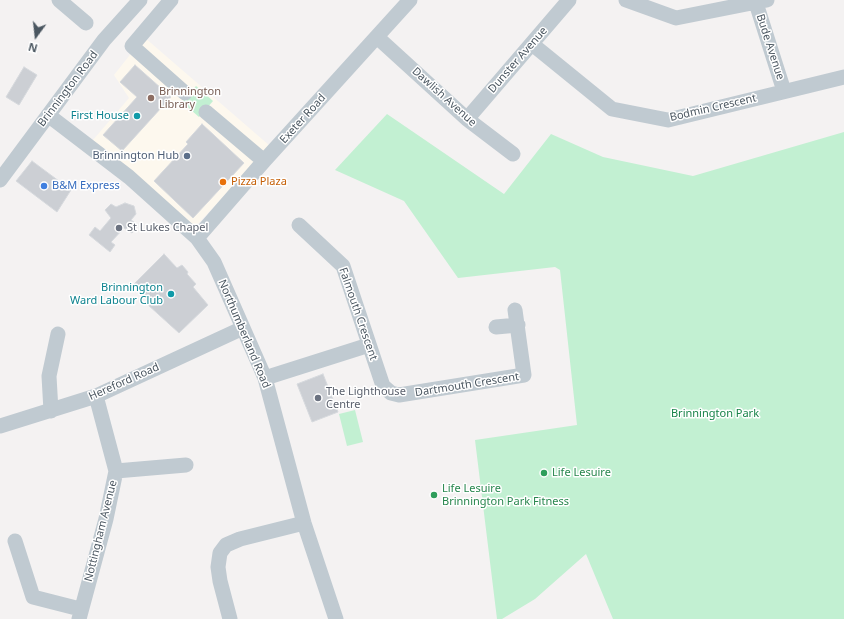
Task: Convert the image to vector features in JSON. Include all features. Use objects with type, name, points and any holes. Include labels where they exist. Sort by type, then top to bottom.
[{"type":"street","points":[[59,0],[86,23]]},
{"type":"street","name":"Brinnington Road","points":[[0,180],[104,40],[140,0]]},
{"type":"street","points":[[171,0],[132,46],[185,93]]},
{"type":"street","name":"Exeter Road","points":[[197,238],[264,161],[410,0]]},
{"type":"street","name":"Dunster Avenue","points":[[467,119],[569,0]]},
{"type":"street","points":[[626,0],[676,18],[761,2]]},
{"type":"street","name":"Bude Avenue","points":[[761,2],[784,91]]},
{"type":"street","name":"Dawlish Avenue","points":[[378,37],[467,119],[513,154]]},
{"type":"street","name":"Bodmin Crescent","points":[[532,44],[612,109],[668,120],[844,77]]},
{"type":"street","points":[[206,112],[264,161]]},
{"type":"street","name":"Northumberland Road","points":[[48,115],[129,177],[197,238],[214,262],[265,378],[304,523],[336,619]]},
{"type":"street","name":"Falmouth Crescent","points":[[299,225],[343,266],[383,386],[391,393]]},
{"type":"street","name":"Dartmouth Crescent","points":[[391,393],[399,395],[524,376],[516,310]]},
{"type":"street","points":[[496,327],[518,325]]},
{"type":"street","name":"Hereford Road","points":[[0,426],[96,396],[243,328]]},
{"type":"street","points":[[51,411],[49,376],[58,334]]},
{"type":"street","points":[[265,378],[369,345]]},
{"type":"street","name":"Nottingham Avenue","points":[[80,614],[106,518],[116,472],[96,396]]},
{"type":"street","points":[[116,472],[186,465]]},
{"type":"street","points":[[230,619],[220,581],[218,567],[220,552],[226,545],[240,539],[304,523]]},
{"type":"street","points":[[15,541],[33,597],[80,614]]},
{"type":"shaded area","points":[[144,37],[270,146],[195,227],[93,140],[129,98],[114,75]]},
{"type":"green space","points":[[196,86],[213,101],[199,117],[182,102]]},
{"type":"green space","name":"Brinnington Park","points":[[387,114],[504,194],[551,134],[603,157],[693,176],[844,132],[844,619],[613,619],[586,554],[535,599],[502,619],[497,619],[475,440],[577,425],[560,270],[555,267],[458,278],[404,201],[335,170]]},
{"type":"green space","points":[[355,410],[363,442],[347,446],[339,414]]},
{"type":"building","name":"First House","points":[[135,65],[171,97],[122,151],[103,135],[137,97],[120,82]]},
{"type":"building","points":[[24,67],[37,75],[19,105],[6,97]]},
{"type":"building","points":[[202,124],[244,163],[193,218],[154,181],[188,144],[186,142]]},
{"type":"building","name":"B&M Express","points":[[32,161],[71,190],[57,212],[16,181]]},
{"type":"building","name":"St Lukes Chapel","points":[[125,203],[134,206],[136,214],[131,220],[138,225],[132,233],[124,228],[111,242],[115,245],[110,252],[89,235],[95,227],[100,231],[111,218],[105,210],[111,204],[116,207]]},
{"type":"building","name":"Brinnington Ward Labour Club","points":[[164,254],[177,268],[182,265],[188,272],[187,274],[196,284],[193,287],[208,305],[179,333],[147,304],[150,301],[134,284]]},
{"type":"building","name":"The Lighthouse Centre","points":[[323,374],[338,412],[312,422],[297,384]]},
{"type":"place","name":"Brinnington Library","points":[[151,98]]},
{"type":"place","name":"First House","points":[[137,116]]},
{"type":"place","name":"Brinnington Hub","points":[[187,156]]},
{"type":"place","name":"Pizza Plaza","points":[[223,182]]},
{"type":"place","name":"B&M Express","points":[[44,186]]},
{"type":"place","name":"St Lukes Chapel","points":[[119,228]]},
{"type":"place","name":"Brinnington Ward Labour Club","points":[[171,294]]},
{"type":"place","name":"The Lighthouse Centre","points":[[318,398]]},
{"type":"place","name":"Life Lesuire","points":[[544,473]]},
{"type":"place","name":"Life Lesuire Brinnington Park Fitness","points":[[434,495]]}]
